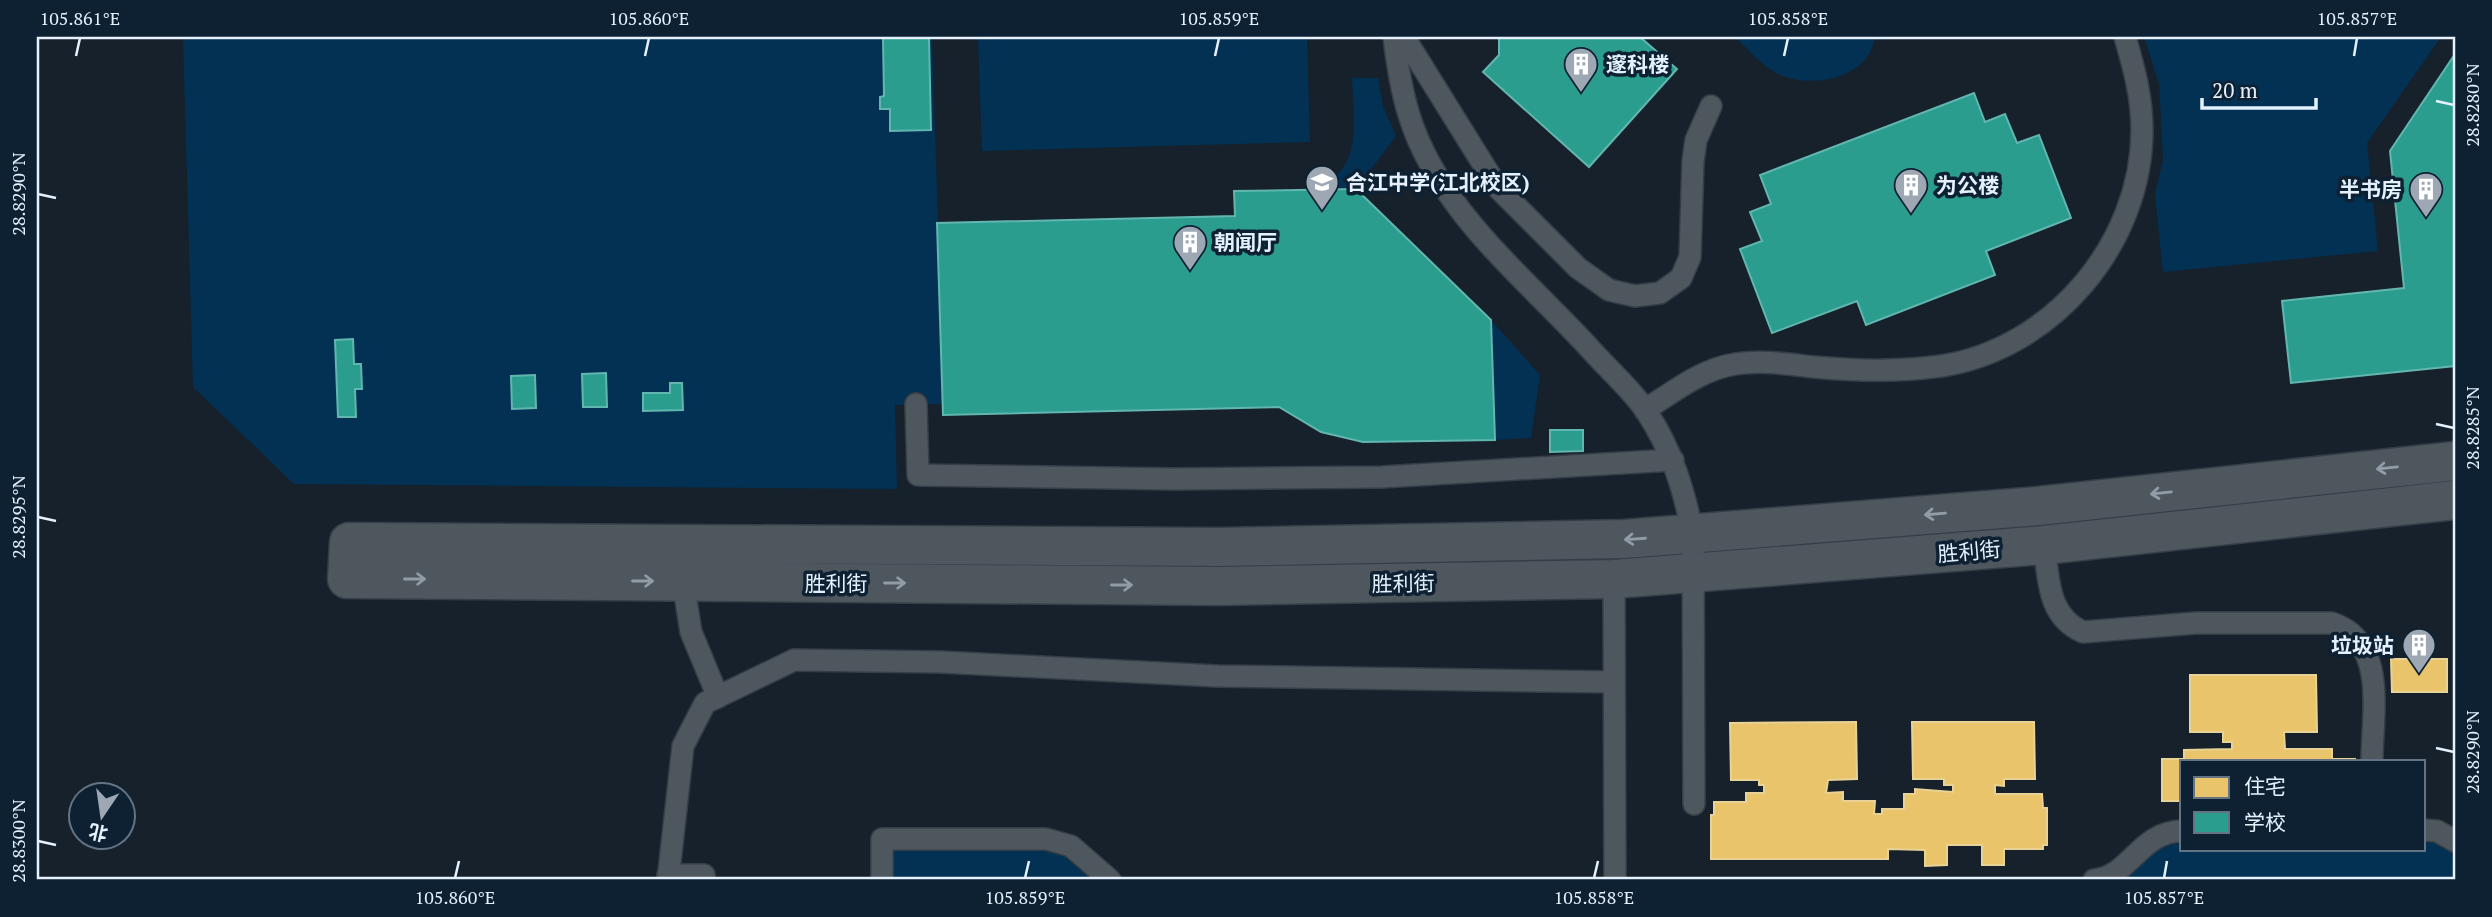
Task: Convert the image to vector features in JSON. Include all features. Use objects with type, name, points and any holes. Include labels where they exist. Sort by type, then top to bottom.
[{"type":"street","name":"胜利街","points":[[2455,461],[2038,506],[1610,540],[348,560],[683,582],[1219,586],[1614,579],[2044,544],[2455,500]]},
{"type":"lane","points":[[1394,37],[1399,78],[1409,117],[1431,165],[1482,237],[1566,322],[1645,410],[1673,460],[1684,491],[1693,535],[1694,804]]},
{"type":"lane","points":[[1404,37],[1498,188],[1578,268],[1609,290],[1635,296],[1660,293],[1681,278],[1690,257],[1693,161],[1696,140],[1711,106]]},
{"type":"lane","points":[[1645,410],[1702,374],[1733,364],[1766,361],[1884,371],[1944,366],[1999,349],[2036,327],[2076,294],[2106,257],[2124,222],[2142,133],[2139,88],[2125,37]]},
{"type":"lane","points":[[916,404],[918,475],[1174,479],[1382,477],[1673,460]]},
{"type":"lane","points":[[2044,544],[2052,599],[2058,614],[2069,626],[2082,632],[2196,623],[2332,623],[2345,627],[2363,642],[2370,661],[2372,760]]},
{"type":"lane","points":[[1614,579],[1615,880]]},
{"type":"lane","points":[[683,582],[691,632],[718,697]]},
{"type":"lane","points":[[704,880],[704,875],[668,878],[683,746],[705,703],[794,660],[955,663],[1217,676],[1614,682]]},
{"type":"lane","points":[[2426,830],[2437,831],[2455,841]]},
{"type":"lane","points":[[2094,880],[2119,870],[2155,837],[2180,831]]},
{"type":"lane","points":[[882,880],[882,839],[1063,841],[1110,880]]},
{"type":"shaded area","points":[[183,37],[932,37],[938,223],[1235,216],[1240,408],[943,415],[943,404],[895,405],[897,489],[294,484],[193,387]]},
{"type":"shaded area","points":[[978,37],[1307,37],[1310,142],[982,151]]},
{"type":"shaded area","points":[[1735,37],[1875,37],[1870,52],[1862,63],[1850,72],[1836,78],[1805,81],[1770,70]]},
{"type":"shaded area","points":[[2144,37],[2441,37],[2367,143],[2378,251],[2163,272],[2155,195],[2163,160],[2159,84]]},
{"type":"shaded area","points":[[1352,78],[1378,78],[1383,106],[1396,136],[1356,189],[1302,190],[1322,184],[1337,175],[1346,163],[1354,132]]},
{"type":"shaded area","points":[[1491,320],[1540,375],[1531,438],[1495,440]]},
{"type":"shaded area","points":[[2426,842],[2434,843],[2447,848],[2453,857],[2455,880],[2124,880],[2157,851],[2180,843],[2180,850],[2426,850]]},
{"type":"shaded area","points":[[893,850],[1053,850],[1070,859],[1091,880],[893,880]]},
{"type":"building: 住宅","name":"垃圾站","points":[[2391,659],[2447,659],[2447,692],[2392,692]]},
{"type":"building: 住宅","points":[[2190,675],[2316,675],[2317,732],[2284,732],[2285,749],[2332,749],[2332,759],[2355,760],[2180,760],[2180,801],[2162,801],[2162,759],[2184,759],[2184,750],[2232,749],[2232,742],[2223,742],[2223,732],[2190,732]]},
{"type":"building: 住宅","points":[[1856,722],[1857,779],[1828,780],[1826,793],[1843,792],[1843,801],[1875,801],[1874,814],[1882,814],[1882,809],[1904,809],[1904,794],[1915,794],[1915,789],[1953,792],[1953,785],[1944,785],[1944,779],[1913,779],[1912,722],[2034,722],[2035,779],[2004,779],[2004,786],[1995,785],[1995,794],[2042,794],[2043,808],[2047,808],[2047,845],[2043,845],[2043,849],[2004,849],[2004,865],[1982,865],[1982,845],[1947,845],[1947,865],[1925,866],[1925,850],[1888,849],[1888,859],[1711,859],[1711,815],[1714,815],[1714,802],[1746,802],[1746,793],[1764,793],[1764,785],[1759,785],[1759,780],[1731,780],[1730,723]]},
{"type":"building: 学校","points":[[883,37],[929,37],[931,130],[890,131],[890,109],[880,109],[880,97],[884,96]]},
{"type":"building: 学校","name":"邃科楼","points":[[1499,37],[1640,37],[1677,69],[1589,167],[1483,72],[1499,55]]},
{"type":"building: 学校","name":"半书房","points":[[2455,54],[2455,366],[2291,383],[2282,301],[2404,288],[2390,151]]},
{"type":"building: 学校","name":"为公楼","points":[[1974,93],[1985,122],[2005,114],[2017,143],[2039,135],[2071,218],[1986,251],[1995,275],[1866,325],[1857,301],[1772,333],[1740,249],[1762,241],[1750,212],[1771,204],[1760,175]]},
{"type":"building: 学校","name":"朝闻厅","points":[[1356,189],[1491,320],[1495,440],[1363,442],[1321,432],[1279,407],[943,415],[937,223],[1235,216],[1234,191]]},
{"type":"building: 学校","points":[[353,339],[354,364],[361,364],[362,389],[355,389],[356,417],[338,417],[335,340]]},
{"type":"building: 学校","points":[[606,373],[607,407],[583,407],[582,374]]},
{"type":"building: 学校","points":[[535,375],[536,408],[512,409],[511,376]]},
{"type":"building: 学校","points":[[670,383],[682,383],[683,410],[643,411],[643,393],[670,393]]},
{"type":"building: 学校","points":[[1550,430],[1583,430],[1583,451],[1550,452]]},
{"type":"place","name":"邃科楼","points":[[1581,94]]},
{"type":"place","name":"合江中学(江北校区)","points":[[1322,212]]},
{"type":"place","name":"为公楼","points":[[1911,215]]},
{"type":"place","name":"半书房","points":[[2426,219]]},
{"type":"place","name":"朝闻厅","points":[[1190,272]]},
{"type":"place","name":"垃圾站","points":[[2419,675]]}]
